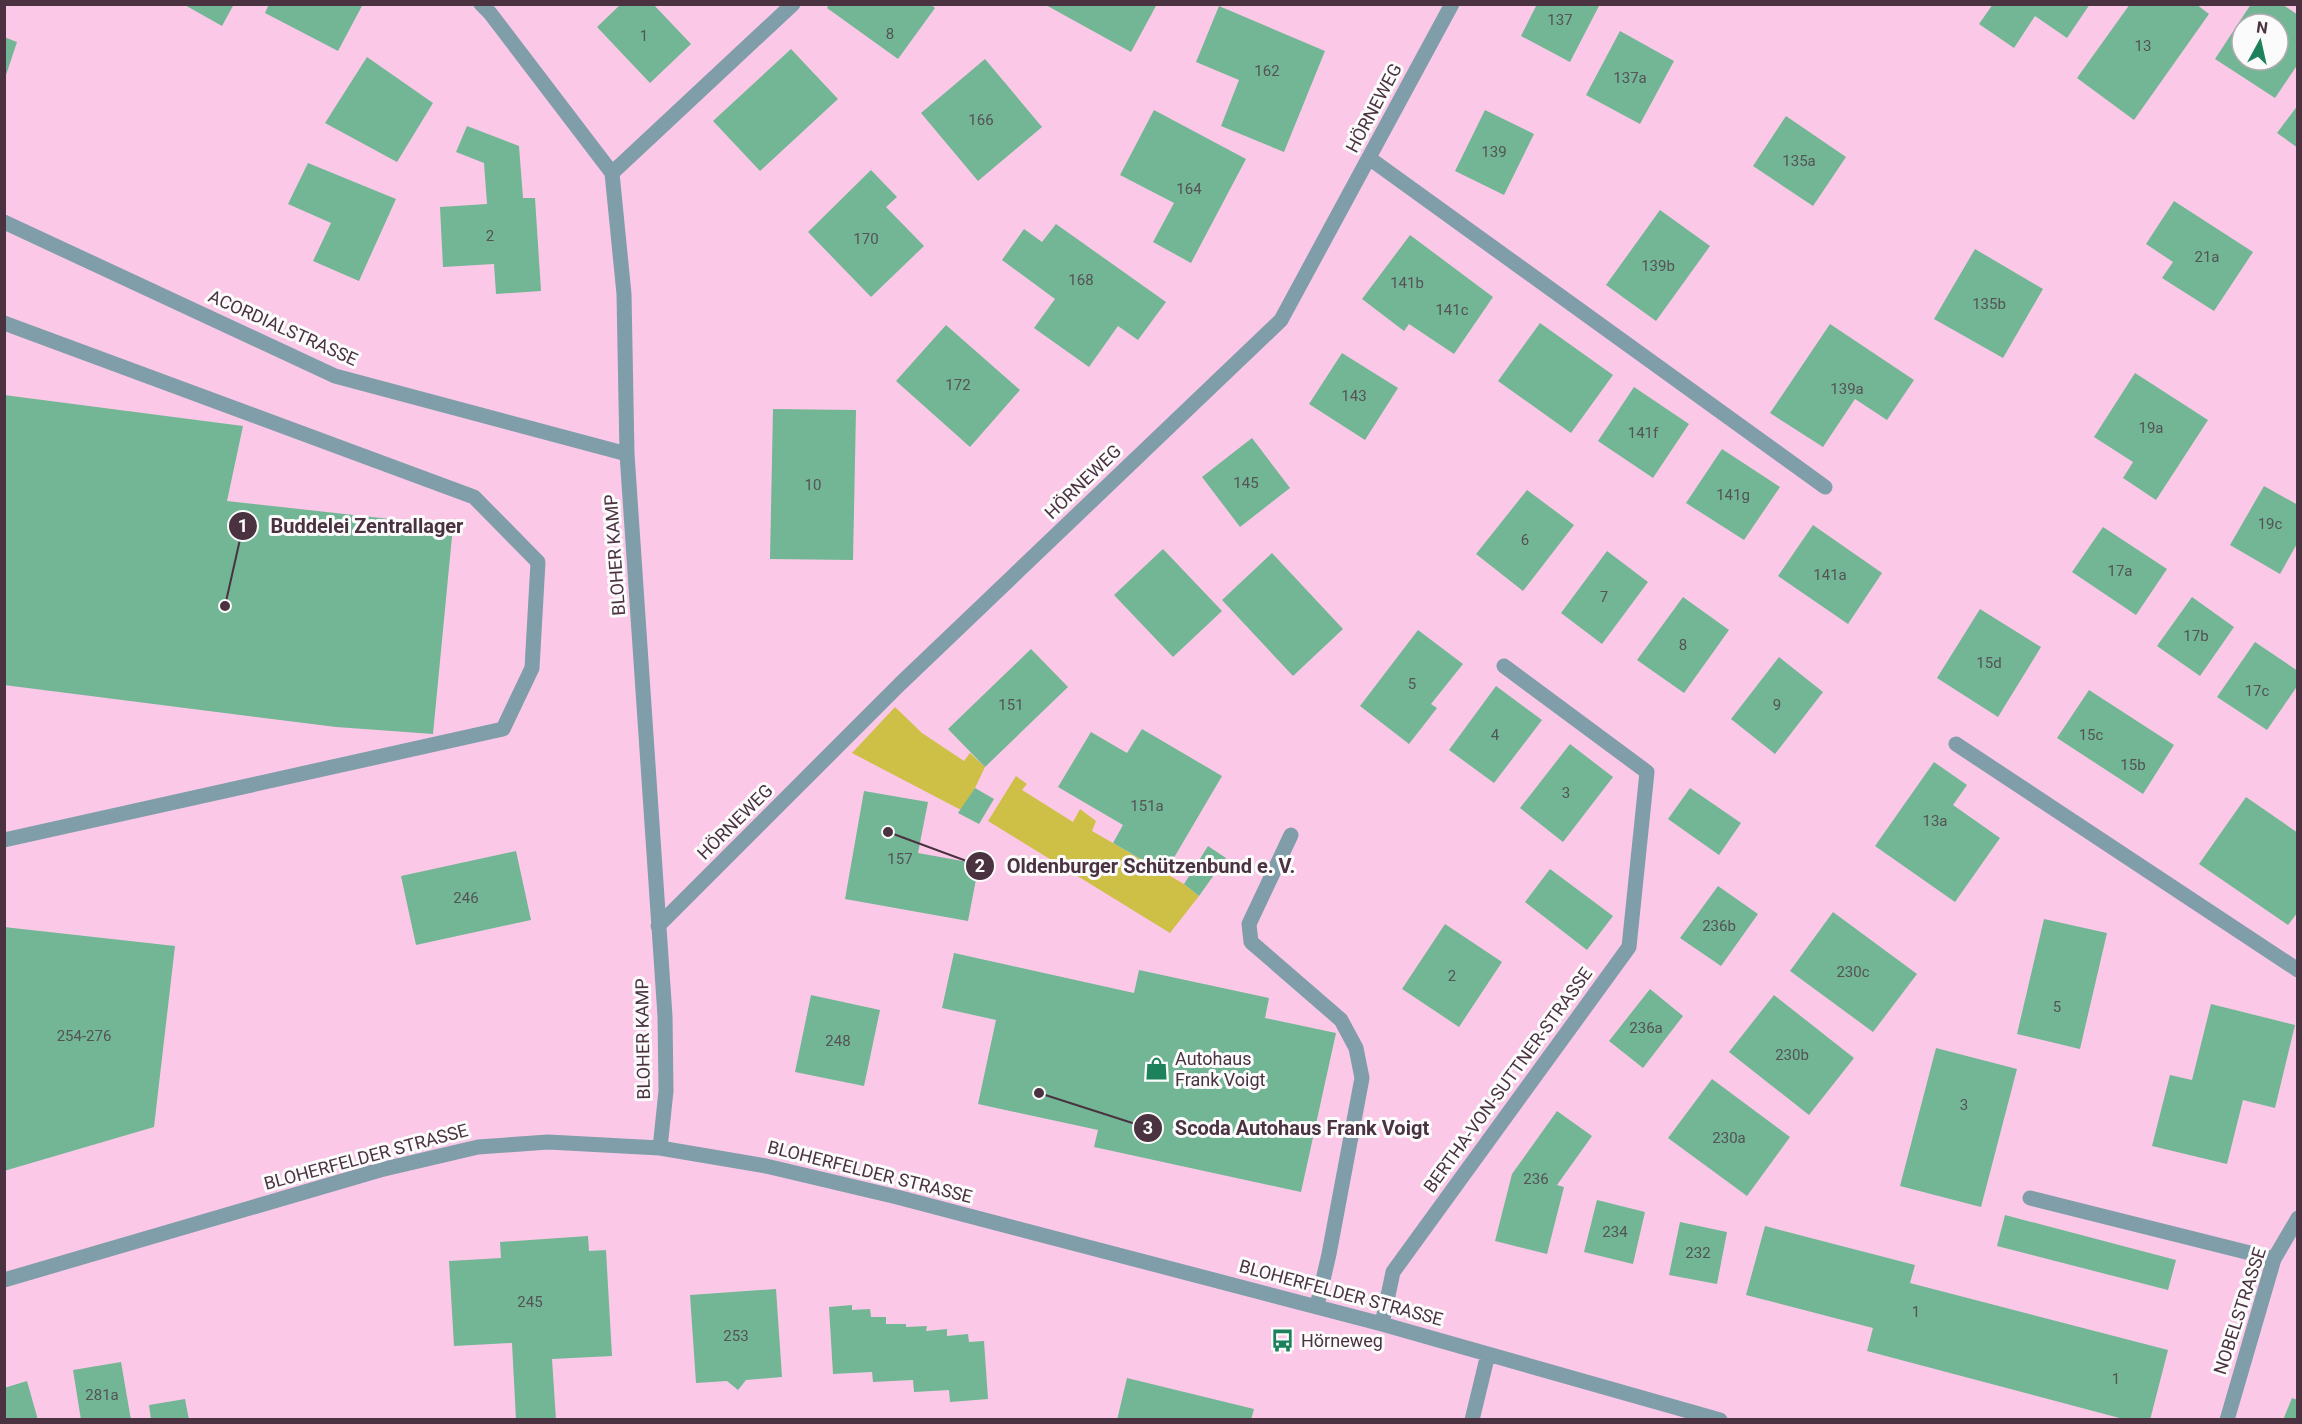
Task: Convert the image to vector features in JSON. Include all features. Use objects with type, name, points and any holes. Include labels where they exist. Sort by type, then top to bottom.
[{"type":"street","points":[[481,4],[612,173],[793,4]]},
{"type":"street","name":"HÖRNEWEG","points":[[658,926],[900,684],[1281,320],[1452,4]]},
{"type":"street","points":[[1369,158],[1825,487]]},
{"type":"street","name":"BLOHER KAMP","points":[[612,173],[624,294],[627,454],[666,1016],[666,1090],[660,1148]]},
{"type":"street","name":"ACORDIALSTRASSE","points":[[4,222],[335,376],[627,454]]},
{"type":"street","points":[[4,322],[474,497],[538,562],[532,668],[503,729],[4,840]]},
{"type":"street","name":"BERTHA-VON-SUTTNER-STRASSE","points":[[1382,1324],[1393,1272],[1629,947],[1647,772],[1504,666]]},
{"type":"street","points":[[1956,744],[2298,970]]},
{"type":"street","points":[[1291,836],[1249,924],[1251,942],[1341,1020],[1356,1048],[1362,1077],[1317,1306]]},
{"type":"street","name":"BLOHERFELDER STRASSE","points":[[4,1280],[380,1170],[478,1147],[548,1142],[660,1148],[766,1166],[897,1197],[1317,1306],[1720,1419]]},
{"type":"street","points":[[2030,1198],[2274,1259]]},
{"type":"street","name":"NOBELSTRASSE","points":[[2227,1419],[2274,1259],[2298,1218]]},
{"type":"street","points":[[1472,1419],[1488,1354]]},
{"type":"shaded area","points":[[895,707],[922,733],[964,761],[970,753],[985,767],[961,810],[852,753]]},
{"type":"shaded area","points":[[1016,776],[1027,784],[1022,790],[1073,822],[1080,809],[1096,821],[1092,831],[1184,884],[1199,896],[1170,933],[988,821]]},
{"type":"building","points":[[183,4],[234,4],[222,26]]},
{"type":"building","points":[[269,4],[363,4],[338,51],[265,13]]},
{"type":"building","points":[[621,4],[653,4],[691,44],[650,83],[597,27]]},
{"type":"building","points":[[829,4],[930,4],[935,8],[898,59],[827,8]]},
{"type":"building","points":[[1044,4],[1157,4],[1131,52]]},
{"type":"building","points":[[1537,4],[1600,4],[1570,62],[1521,36]]},
{"type":"building","points":[[1993,4],[2090,4],[2067,38],[2035,16],[2014,48],[1979,24]]},
{"type":"building","points":[[2130,4],[2196,4],[2209,14],[2134,120],[2077,78]]},
{"type":"building","points":[[2251,4],[2282,4],[2298,15],[2298,64],[2275,98],[2235,72],[2290,72],[2290,12],[2246,12]]},
{"type":"building","points":[[1219,6],[1325,51],[1284,152],[1221,126],[1239,80],[1196,62]]},
{"type":"building","points":[[1620,31],[1674,61],[1640,124],[1586,95]]},
{"type":"building","points":[[2230,36],[2230,69],[2215,59]]},
{"type":"building","points":[[4,37],[17,42],[5,78],[4,78]]},
{"type":"building","points":[[791,49],[838,99],[760,171],[713,121]]},
{"type":"building","points":[[367,57],[433,103],[397,162],[325,123]]},
{"type":"building","points":[[985,59],[1042,127],[978,181],[921,113]]},
{"type":"building","points":[[2298,105],[2298,148],[2277,133]]},
{"type":"building","points":[[1154,110],[1246,159],[1191,263],[1153,242],[1174,203],[1120,175]]},
{"type":"building","points":[[1485,110],[1534,134],[1504,195],[1455,171]]},
{"type":"building","points":[[1786,116],[1846,157],[1813,206],[1753,166]]},
{"type":"building","points":[[467,126],[519,146],[523,198],[535,198],[541,291],[496,294],[494,264],[443,267],[440,207],[487,204],[484,163],[456,152]]},
{"type":"building","points":[[308,163],[396,199],[359,281],[313,261],[331,223],[288,204]]},
{"type":"building","points":[[871,170],[897,197],[886,207],[924,246],[871,297],[808,232]]},
{"type":"building","points":[[2174,201],[2253,252],[2214,311],[2162,278],[2173,262],[2146,244]]},
{"type":"building","points":[[1660,210],[1710,246],[1656,321],[1606,285]]},
{"type":"building","points":[[1056,224],[1166,302],[1138,340],[1118,326],[1089,367],[1034,328],[1055,299],[1002,260],[1024,229],[1042,242]]},
{"type":"building","points":[[1410,235],[1493,297],[1454,354],[1409,324],[1404,331],[1362,299]]},
{"type":"building","points":[[1975,249],[2043,289],[2003,358],[1934,319]]},
{"type":"building","points":[[1540,323],[1613,375],[1571,433],[1498,381]]},
{"type":"building","points":[[1830,324],[1914,380],[1887,420],[1855,399],[1823,447],[1770,413]]},
{"type":"building","points":[[946,325],[1020,390],[970,447],[896,381]]},
{"type":"building","points":[[1342,353],[1398,388],[1365,440],[1309,404]]},
{"type":"building","points":[[2135,373],[2208,420],[2156,500],[2123,478],[2133,462],[2094,437]]},
{"type":"building","points":[[1634,387],[1689,424],[1653,478],[1598,441]]},
{"type":"building","points":[[4,395],[243,426],[227,501],[453,526],[433,734],[336,727],[4,685]]},
{"type":"building","points":[[773,409],[856,410],[853,560],[770,559]]},
{"type":"building","points":[[1252,438],[1290,488],[1240,527],[1202,477]]},
{"type":"building","points":[[1722,449],[1780,487],[1744,540],[1686,503]]},
{"type":"building","points":[[2264,486],[2298,505],[2298,542],[2280,574],[2230,545]]},
{"type":"building","points":[[1527,490],[1574,525],[1523,591],[1476,554]]},
{"type":"building","points":[[1813,525],[1882,573],[1848,624],[1778,576]]},
{"type":"building","points":[[2103,527],[2167,569],[2136,615],[2072,572]]},
{"type":"building","points":[[1163,549],[1222,611],[1173,657],[1114,595]]},
{"type":"building","points":[[1607,551],[1648,582],[1602,644],[1561,613]]},
{"type":"building","points":[[1272,553],[1343,629],[1293,676],[1222,600]]},
{"type":"building","points":[[1683,597],[1729,630],[1684,693],[1637,660]]},
{"type":"building","points":[[2192,597],[2234,627],[2200,676],[2157,646]]},
{"type":"building","points":[[1980,609],[2041,647],[1998,717],[1937,678]]},
{"type":"building","points":[[1418,630],[1463,664],[1431,704],[1437,708],[1409,744],[1360,706]]},
{"type":"building","points":[[2255,642],[2298,671],[2298,685],[2267,730],[2217,697]]},
{"type":"building","points":[[1031,649],[1068,687],[985,767],[948,729]]},
{"type":"building","points":[[1779,657],[1823,692],[1775,754],[1731,719]]},
{"type":"building","points":[[1496,686],[1542,720],[1494,783],[1449,750]]},
{"type":"building","points":[[2089,690],[2174,745],[2143,794],[2057,738]]},
{"type":"building","points":[[1142,729],[1222,776],[1165,873],[1113,843],[1123,825],[1058,787],[1091,732],[1127,753]]},
{"type":"building","points":[[1570,744],[1613,777],[1563,842],[1520,808]]},
{"type":"building","points":[[1934,762],[1967,785],[1953,805],[2000,838],[1955,902],[1875,846]]},
{"type":"building","points":[[975,788],[994,799],[979,824],[958,813]]},
{"type":"building","points":[[1690,788],[1741,823],[1719,855],[1668,819]]},
{"type":"building","points":[[864,791],[928,802],[918,853],[979,864],[968,921],[845,899]]},
{"type":"building","points":[[2246,797],[2298,833],[2298,912],[2288,925],[2199,864]]},
{"type":"building","points":[[1208,846],[1226,858],[1199,896],[1184,884]]},
{"type":"building","points":[[516,851],[531,920],[416,945],[401,876]]},
{"type":"building","points":[[1550,869],[1613,916],[1587,950],[1525,902]]},
{"type":"building","points":[[1718,886],[1758,914],[1721,966],[1680,938]]},
{"type":"building","points":[[1833,912],[1917,974],[1873,1032],[1790,971]]},
{"type":"building","points":[[2044,919],[2107,933],[2080,1049],[2017,1034]]},
{"type":"building","points":[[1445,924],[1502,962],[1459,1027],[1402,989]]},
{"type":"building","points":[[4,927],[175,946],[154,1127],[4,1171]]},
{"type":"building","name":"Autohaus Frank Voigt","points":[[954,953],[1134,993],[1139,970],[1269,998],[1265,1018],[1336,1033],[1301,1192],[1094,1147],[1098,1130],[978,1104],[996,1020],[942,1008]]},
{"type":"building","points":[[1650,989],[1683,1016],[1643,1068],[1609,1041]]},
{"type":"building","points":[[811,995],[880,1010],[864,1086],[795,1072]]},
{"type":"building","points":[[1774,995],[1854,1058],[1809,1115],[1729,1052]]},
{"type":"building","points":[[2211,1004],[2295,1025],[2275,1108],[2243,1100],[2227,1164],[2152,1146],[2170,1075],[2192,1080]]},
{"type":"building","points":[[1936,1048],[2017,1069],[1981,1207],[1900,1186]]},
{"type":"building","points":[[1712,1079],[1790,1137],[1747,1196],[1668,1138]]},
{"type":"building","points":[[1557,1111],[1592,1136],[1557,1185],[1564,1187],[1547,1254],[1495,1241],[1512,1174]]},
{"type":"building","points":[[1597,1200],[1645,1212],[1633,1264],[1584,1252]]},
{"type":"building","points":[[2005,1215],[2176,1260],[2168,1290],[1997,1246]]},
{"type":"building","points":[[1680,1222],[1727,1232],[1717,1284],[1669,1275]]},
{"type":"building","points":[[1765,1226],[1915,1265],[1910,1283],[2168,1350],[2150,1420],[2127,1420],[1867,1351],[1873,1328],[1746,1295]]},
{"type":"building","points":[[588,1236],[589,1251],[606,1250],[612,1356],[552,1359],[556,1420],[516,1420],[512,1343],[454,1346],[449,1261],[501,1258],[500,1242]]},
{"type":"building","points":[[776,1289],[782,1377],[746,1380],[738,1390],[727,1381],[696,1383],[690,1295]]},
{"type":"building","points":[[852,1305],[852,1310],[870,1309],[871,1317],[886,1317],[886,1324],[906,1324],[906,1327],[927,1326],[926,1331],[947,1329],[947,1336],[968,1334],[969,1342],[984,1341],[988,1399],[950,1402],[949,1390],[914,1392],[913,1380],[873,1382],[872,1372],[833,1374],[829,1307]]},
{"type":"building","points":[[121,1362],[131,1420],[81,1420],[73,1370]]},
{"type":"building","points":[[1127,1378],[1254,1409],[1251,1420],[1117,1420]]},
{"type":"building","points":[[27,1381],[38,1420],[4,1420],[4,1388]]},
{"type":"building","points":[[2292,1398],[2298,1400],[2298,1420],[2283,1420]]},
{"type":"building","points":[[185,1399],[189,1420],[151,1420],[149,1405]]},
{"type":"place","name":"Buddelei Zentrallager","points":[[225,606]]},
{"type":"place","name":"Oldenburger Schützenbund e. V.","points":[[888,832]]},
{"type":"place","name":"Autohaus Frank Voigt","points":[[1157,1069]]},
{"type":"place","name":"Scoda Autohaus Frank Voigt","points":[[1039,1093]]},
{"type":"place","name":"Hörneweg","points":[[1283,1341]]}]
